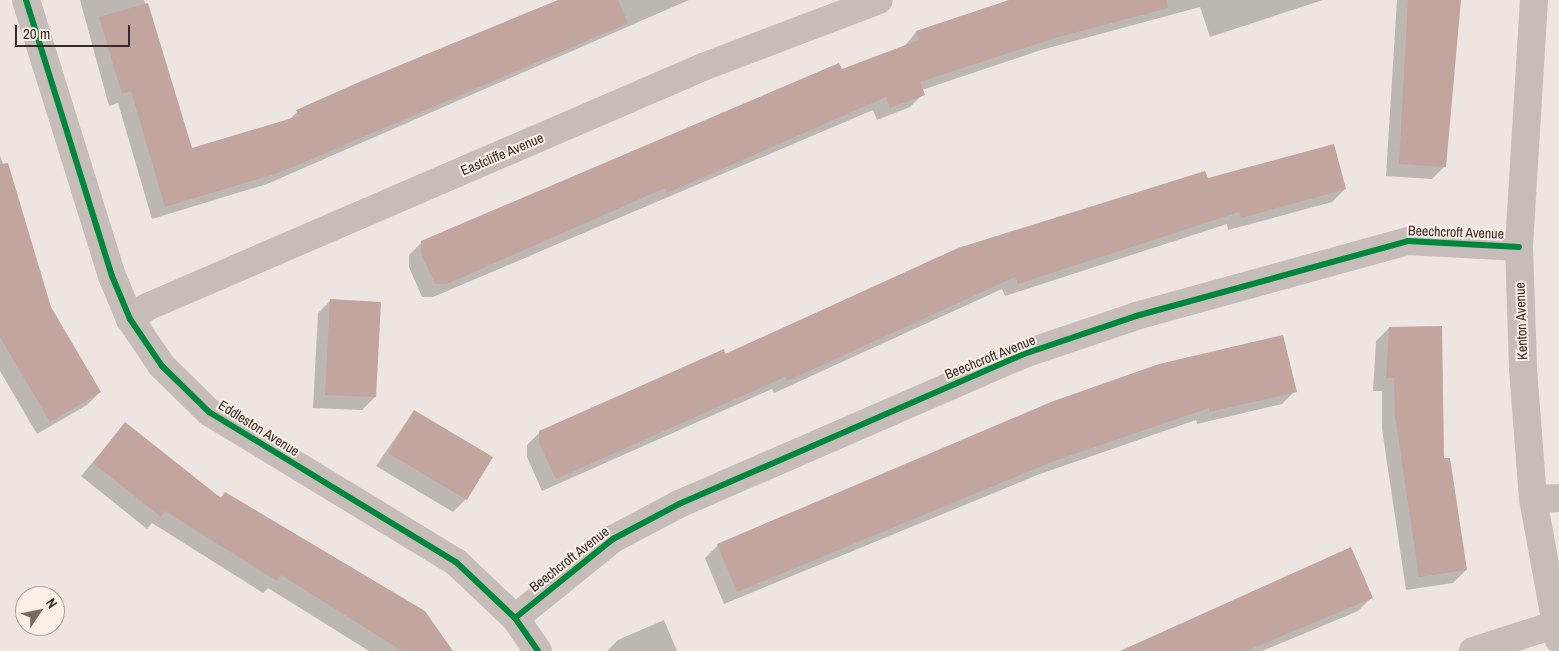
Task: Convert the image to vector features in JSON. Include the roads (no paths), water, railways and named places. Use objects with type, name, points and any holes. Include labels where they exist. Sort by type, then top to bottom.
[{"type":"street","name":"Eddleston Avenue","points":[[26,0],[112,276],[130,319],[162,366],[209,412],[456,562],[515,618],[538,651]]},
{"type":"street","name":"Eastcliffe Avenue","points":[[130,319],[147,306],[703,67],[879,0]]},
{"type":"street","name":"Kenton Avenue","points":[[1534,0],[1519,247],[1546,498],[1557,633]]},
{"type":"street","name":"Beechcroft Avenue","points":[[515,618],[613,539],[679,504],[1024,354],[1136,316],[1408,241],[1519,247]]},
{"type":"street","points":[[1472,651],[1557,633]]}]
